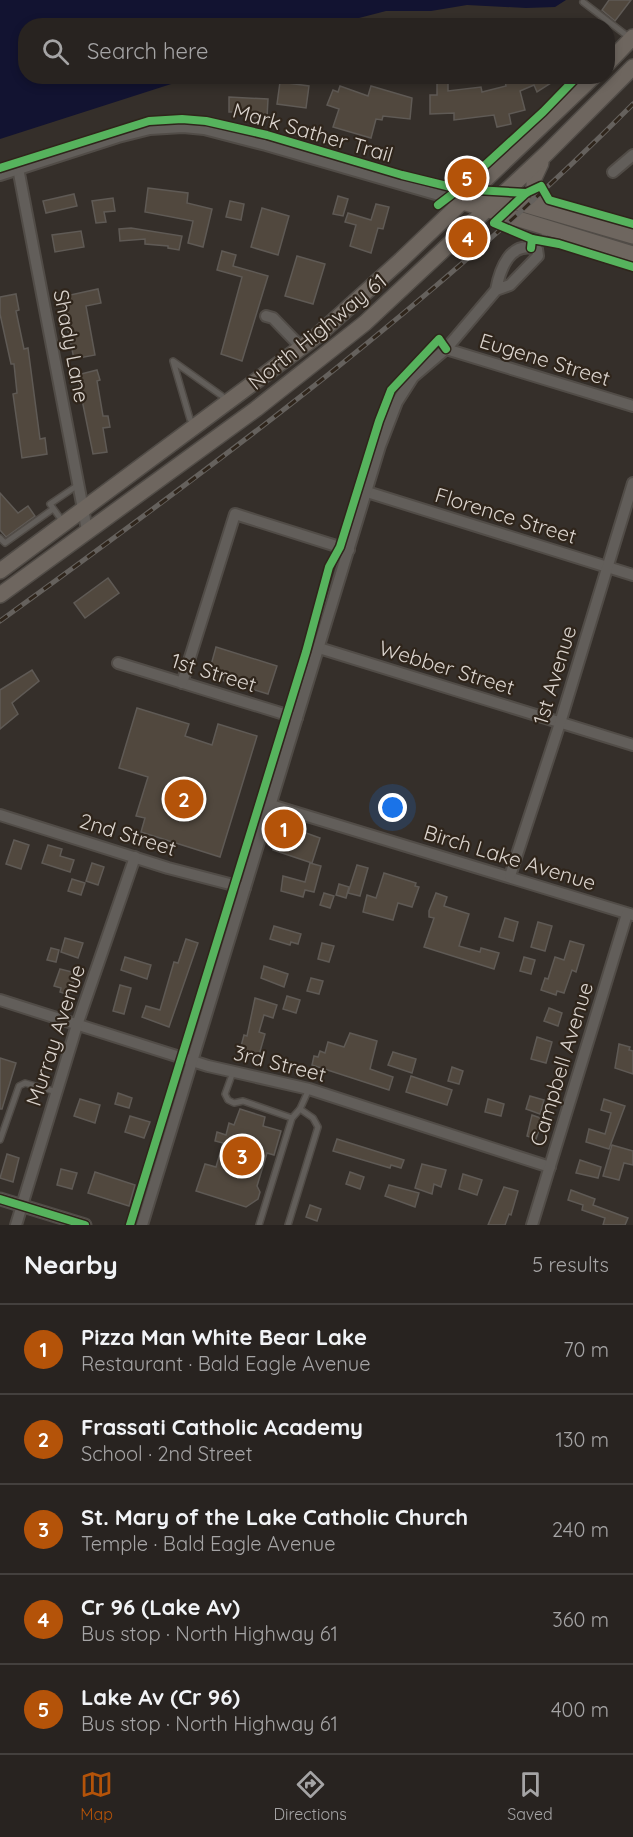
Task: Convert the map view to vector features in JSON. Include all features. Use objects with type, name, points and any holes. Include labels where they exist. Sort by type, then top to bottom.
[{"type":"main road","points":[[615,56],[632,38]]},
{"type":"main road","name":"North Highway 61","points":[[0,595],[333,350],[487,210],[633,67]]},
{"type":"main road","name":"North Highway 61","points":[[2,566],[301,347],[401,260],[586,84]]},
{"type":"main road","points":[[547,153],[537,170],[533,187],[538,197],[558,214]]},
{"type":"main road","points":[[468,198],[499,198],[633,236]]},
{"type":"main road","points":[[468,198],[487,210],[633,254]]},
{"type":"street","points":[[0,175],[139,132],[183,127],[204,129],[468,198]]},
{"type":"street","points":[[613,172],[633,154]]},
{"type":"street","name":"Shady Lane","points":[[18,168],[87,530]]},
{"type":"street","points":[[142,1225],[349,550],[397,402],[413,377],[446,349],[496,290],[504,261],[513,253],[528,247],[537,249],[538,256],[532,265],[510,285],[496,290]]},
{"type":"street","points":[[266,316],[273,318],[301,347]]},
{"type":"street","name":"Eugene Street","points":[[446,349],[633,406]]},
{"type":"street","name":"1st Avenue","points":[[510,876],[560,723],[633,483]]},
{"type":"street","name":"Florence Street","points":[[367,492],[633,574]]},
{"type":"street","points":[[182,683],[235,514],[349,550]]},
{"type":"street","name":"Webber Street","points":[[319,648],[633,745]]},
{"type":"street","name":"1st Street","points":[[118,663],[297,718]]},
{"type":"street","name":"Birch Lake Avenue","points":[[271,805],[510,876],[630,915]]},
{"type":"street","name":"2nd Street","points":[[0,815],[245,888]]},
{"type":"street","name":"Murray Avenue","points":[[16,1225],[77,1025],[135,857]]},
{"type":"street","name":"Campbell Avenue","points":[[532,1225],[630,915]]},
{"type":"street","name":"3rd Street","points":[[0,1000],[233,1072],[309,1089],[550,1167]]},
{"type":"street","points":[[0,1199],[85,1225]]},
{"type":"lane","points":[[583,2],[605,18]]},
{"type":"lane","points":[[615,26],[632,38]]},
{"type":"lane","points":[[537,249],[548,229]]},
{"type":"lane","points":[[195,426],[190,419],[173,362],[222,396],[227,403]]},
{"type":"lane","points":[[63,522],[50,504],[78,485]]},
{"type":"lane","points":[[0,538],[5,543],[53,509]]},
{"type":"lane","points":[[233,1072],[225,1094],[228,1100],[234,1103],[243,1101],[292,1118]]},
{"type":"lane","points":[[0,1140],[19,1086],[25,1083],[57,1092]]},
{"type":"lane","points":[[259,1225],[292,1118],[300,1109],[309,1089]]},
{"type":"lane","points":[[288,1225],[318,1127],[313,1118],[300,1109]]},
{"type":"shaded area","points":[[0,0],[566,0],[555,7],[467,5],[431,11],[386,11],[359,18],[18,18],[18,84],[171,84],[0,139]]},
{"type":"building","points":[[609,0],[631,0],[615,21],[615,18],[611,18],[602,10]]},
{"type":"building","points":[[280,84],[309,86],[306,108],[277,104]]},
{"type":"building","points":[[437,84],[448,84],[448,91],[481,87],[482,92],[506,86],[506,84],[550,84],[537,92],[534,85],[520,91],[525,110],[509,114],[511,124],[497,127],[494,115],[454,120],[454,113],[430,114],[430,95],[437,95]]},
{"type":"building","points":[[340,86],[368,96],[371,86],[412,98],[410,119],[383,116],[382,120],[376,119],[371,138],[333,127],[339,109],[327,105],[333,90],[338,92]]},
{"type":"building","points":[[229,97],[268,99],[267,118],[245,117],[245,112],[229,112]]},
{"type":"building","points":[[148,188],[188,193],[187,203],[212,209],[203,247],[188,243],[193,221],[145,212]]},
{"type":"building","points":[[74,194],[77,206],[46,213],[43,201]]},
{"type":"building","points":[[338,196],[348,199],[343,216],[333,214]]},
{"type":"building","points":[[113,198],[115,211],[104,212],[106,222],[96,223],[92,201]]},
{"type":"building","points":[[230,201],[244,204],[241,220],[226,217]]},
{"type":"building","points":[[376,204],[389,207],[383,229],[378,228],[371,253],[350,246],[356,225],[345,222],[348,213],[371,220]]},
{"type":"building","points":[[262,208],[289,216],[278,255],[251,247]]},
{"type":"building","points":[[131,228],[182,236],[179,250],[168,248],[168,246],[145,244],[145,239],[120,241],[119,229]]},
{"type":"building","points":[[81,231],[84,247],[55,252],[52,235]]},
{"type":"building","points":[[222,251],[236,255],[233,266],[268,276],[242,361],[221,354],[242,277],[217,270]]},
{"type":"building","points":[[297,256],[325,264],[313,304],[285,296]]},
{"type":"building","points":[[98,289],[101,303],[86,306],[95,355],[74,359],[61,297]]},
{"type":"building","points":[[16,294],[19,310],[16,311],[24,349],[28,348],[40,439],[45,438],[47,454],[22,458],[13,394],[17,393],[14,364],[11,364],[0,314],[0,297]]},
{"type":"building","points":[[97,370],[103,416],[108,416],[110,427],[103,428],[107,452],[93,454],[77,375]]},
{"type":"building","points":[[0,493],[18,513],[28,506],[35,516],[6,537],[0,530]]},
{"type":"building","points":[[108,578],[119,593],[85,618],[74,603]]},
{"type":"building","points":[[216,647],[277,666],[268,694],[208,676]]},
{"type":"building","points":[[32,670],[39,681],[12,703],[18,714],[0,729],[0,690]]},
{"type":"building","points":[[137,708],[189,724],[185,736],[212,745],[218,724],[257,736],[220,857],[141,832],[145,818],[136,816],[148,777],[119,768]]},
{"type":"building","points":[[281,824],[320,838],[312,863],[273,850]]},
{"type":"building","points":[[14,840],[29,845],[21,869],[6,864]]},
{"type":"building","points":[[48,845],[62,849],[60,856],[74,860],[70,872],[42,863]]},
{"type":"building","points":[[92,863],[104,867],[98,885],[86,881]]},
{"type":"building","points":[[310,863],[321,866],[314,892],[305,890],[303,897],[281,891],[283,876],[305,882]]},
{"type":"building","points":[[357,865],[368,868],[360,896],[348,893]]},
{"type":"building","points":[[384,873],[416,883],[415,886],[419,887],[412,907],[398,903],[393,920],[363,912],[367,895],[376,898]]},
{"type":"building","points":[[72,879],[85,883],[81,895],[68,891]]},
{"type":"building","points":[[339,884],[349,887],[346,898],[336,895]]},
{"type":"building","points":[[324,893],[334,896],[330,908],[320,905]]},
{"type":"building","points":[[436,893],[447,897],[444,906],[469,914],[459,946],[480,952],[481,948],[499,953],[494,969],[424,947],[434,918],[429,917],[429,911]]},
{"type":"building","points":[[505,918],[518,922],[513,941],[499,937]]},
{"type":"building","points":[[538,922],[552,926],[545,951],[531,947]]},
{"type":"building","points":[[274,926],[301,934],[298,944],[291,942],[290,945],[270,939]]},
{"type":"building","points":[[65,938],[83,943],[78,958],[61,952]]},
{"type":"building","points":[[186,939],[198,943],[169,1027],[142,1017],[146,1006],[160,1010],[174,962],[178,963]]},
{"type":"building","points":[[570,941],[584,945],[576,972],[572,970],[564,993],[557,991],[556,995],[541,990],[545,978],[548,979],[555,957],[564,960]]},
{"type":"building","points":[[322,943],[334,946],[329,962],[318,959]]},
{"type":"building","points":[[51,948],[59,950],[56,962],[47,960]]},
{"type":"building","points":[[125,957],[151,965],[147,979],[121,970]]},
{"type":"building","points":[[524,957],[535,960],[531,974],[520,971]]},
{"type":"building","points":[[264,966],[288,974],[284,987],[261,978]]},
{"type":"building","points":[[60,969],[76,973],[69,995],[60,992],[61,988],[54,986]]},
{"type":"building","points":[[311,978],[323,981],[319,994],[307,991]]},
{"type":"building","points":[[120,985],[131,988],[124,1014],[113,1011]]},
{"type":"building","points":[[287,996],[300,1000],[296,1013],[283,1009]]},
{"type":"building","points":[[255,998],[277,1005],[273,1018],[264,1015],[259,1032],[265,1034],[259,1055],[240,1050],[244,1035],[247,1036]]},
{"type":"building","points":[[549,1008],[562,1013],[558,1026],[544,1021]]},
{"type":"building","points":[[350,1033],[377,1041],[370,1069],[393,1077],[389,1090],[312,1065],[314,1056],[318,1057],[320,1051],[325,1053],[328,1042],[344,1047]]},
{"type":"building","points":[[537,1037],[552,1042],[546,1063],[531,1059]]},
{"type":"building","points":[[619,1044],[630,1047],[629,1050],[633,1051],[633,1074],[615,1068]]},
{"type":"building","points":[[393,1052],[416,1059],[412,1073],[388,1065]]},
{"type":"building","points":[[0,1058],[16,1063],[2,1109],[0,1109]]},
{"type":"building","points":[[452,1067],[463,1071],[459,1084],[448,1081]]},
{"type":"building","points":[[411,1076],[452,1090],[447,1105],[406,1092]]},
{"type":"building","points":[[118,1093],[132,1098],[129,1108],[115,1104]]},
{"type":"building","points":[[530,1096],[544,1100],[540,1114],[526,1109]]},
{"type":"building","points":[[80,1099],[100,1105],[95,1123],[74,1116]]},
{"type":"building","points":[[488,1099],[504,1104],[501,1116],[485,1112]]},
{"type":"building","points":[[604,1099],[625,1106],[609,1149],[586,1142],[589,1129],[605,1134],[611,1113],[601,1110]]},
{"type":"building","points":[[240,1109],[265,1117],[263,1126],[281,1131],[274,1155],[267,1153],[257,1186],[260,1192],[258,1199],[246,1207],[196,1191],[205,1164],[216,1167],[223,1143],[215,1141],[217,1132],[226,1135],[229,1123],[234,1125]]},
{"type":"building","points":[[532,1115],[543,1119],[536,1139],[527,1136]]},
{"type":"building","points":[[130,1116],[150,1122],[144,1138],[125,1132]]},
{"type":"building","points":[[337,1139],[404,1160],[401,1168],[391,1165],[390,1168],[333,1151]]},
{"type":"building","points":[[612,1145],[633,1151],[633,1165],[624,1163],[619,1180],[603,1176]]},
{"type":"building","points":[[7,1154],[19,1158],[13,1182],[0,1178]]},
{"type":"building","points":[[580,1160],[601,1167],[598,1178],[576,1173]]},
{"type":"building","points":[[422,1164],[446,1170],[441,1187],[434,1184],[432,1194],[415,1188]]},
{"type":"building","points":[[61,1169],[77,1173],[72,1189],[57,1185]]},
{"type":"building","points":[[95,1172],[135,1185],[129,1206],[88,1193]]},
{"type":"building","points":[[350,1172],[364,1177],[360,1189],[346,1184]]},
{"type":"building","points":[[463,1174],[482,1180],[477,1195],[459,1189]]},
{"type":"building","points":[[389,1185],[419,1193],[415,1207],[385,1196]]},
{"type":"building","points":[[504,1187],[518,1191],[511,1215],[509,1214],[505,1225],[488,1225]]},
{"type":"building","points":[[571,1190],[595,1199],[593,1205],[628,1218],[625,1225],[603,1225],[605,1218],[582,1210],[583,1205],[568,1200]]},
{"type":"building","points":[[310,1205],[321,1209],[317,1221],[306,1217]]},
{"type":"railway","points":[[0,621],[247,438],[407,311],[560,175],[633,104]]},
{"type":"cycle path","name":"Mark Sather Trail","points":[[0,168],[149,121],[182,119],[206,121],[267,135],[402,175],[459,189],[570,84]]},
{"type":"cycle path","points":[[532,239],[494,223],[526,193],[541,186],[549,200],[633,224]]},
{"type":"cycle path","points":[[438,205],[459,189],[526,193]]},
{"type":"cycle path","points":[[531,248],[532,239],[559,244],[633,267]]},
{"type":"cycle path","points":[[130,1225],[306,652],[329,567],[340,547],[379,421],[391,390],[439,339],[446,349]]},
{"type":"cycle path","points":[[0,1199],[85,1225]]},
{"type":"place","name":"Lake Av (Cr 96)","points":[[467,178]]},
{"type":"place","name":"Cr 96 (Lake Av)","points":[[468,238]]},
{"type":"place","name":"Frassati Catholic Academy","points":[[184,799]]},
{"type":"place","name":"Pizza Man White Bear Lake","points":[[284,829]]},
{"type":"place","name":"St. Mary of the Lake Catholic Church","points":[[242,1156]]}]
